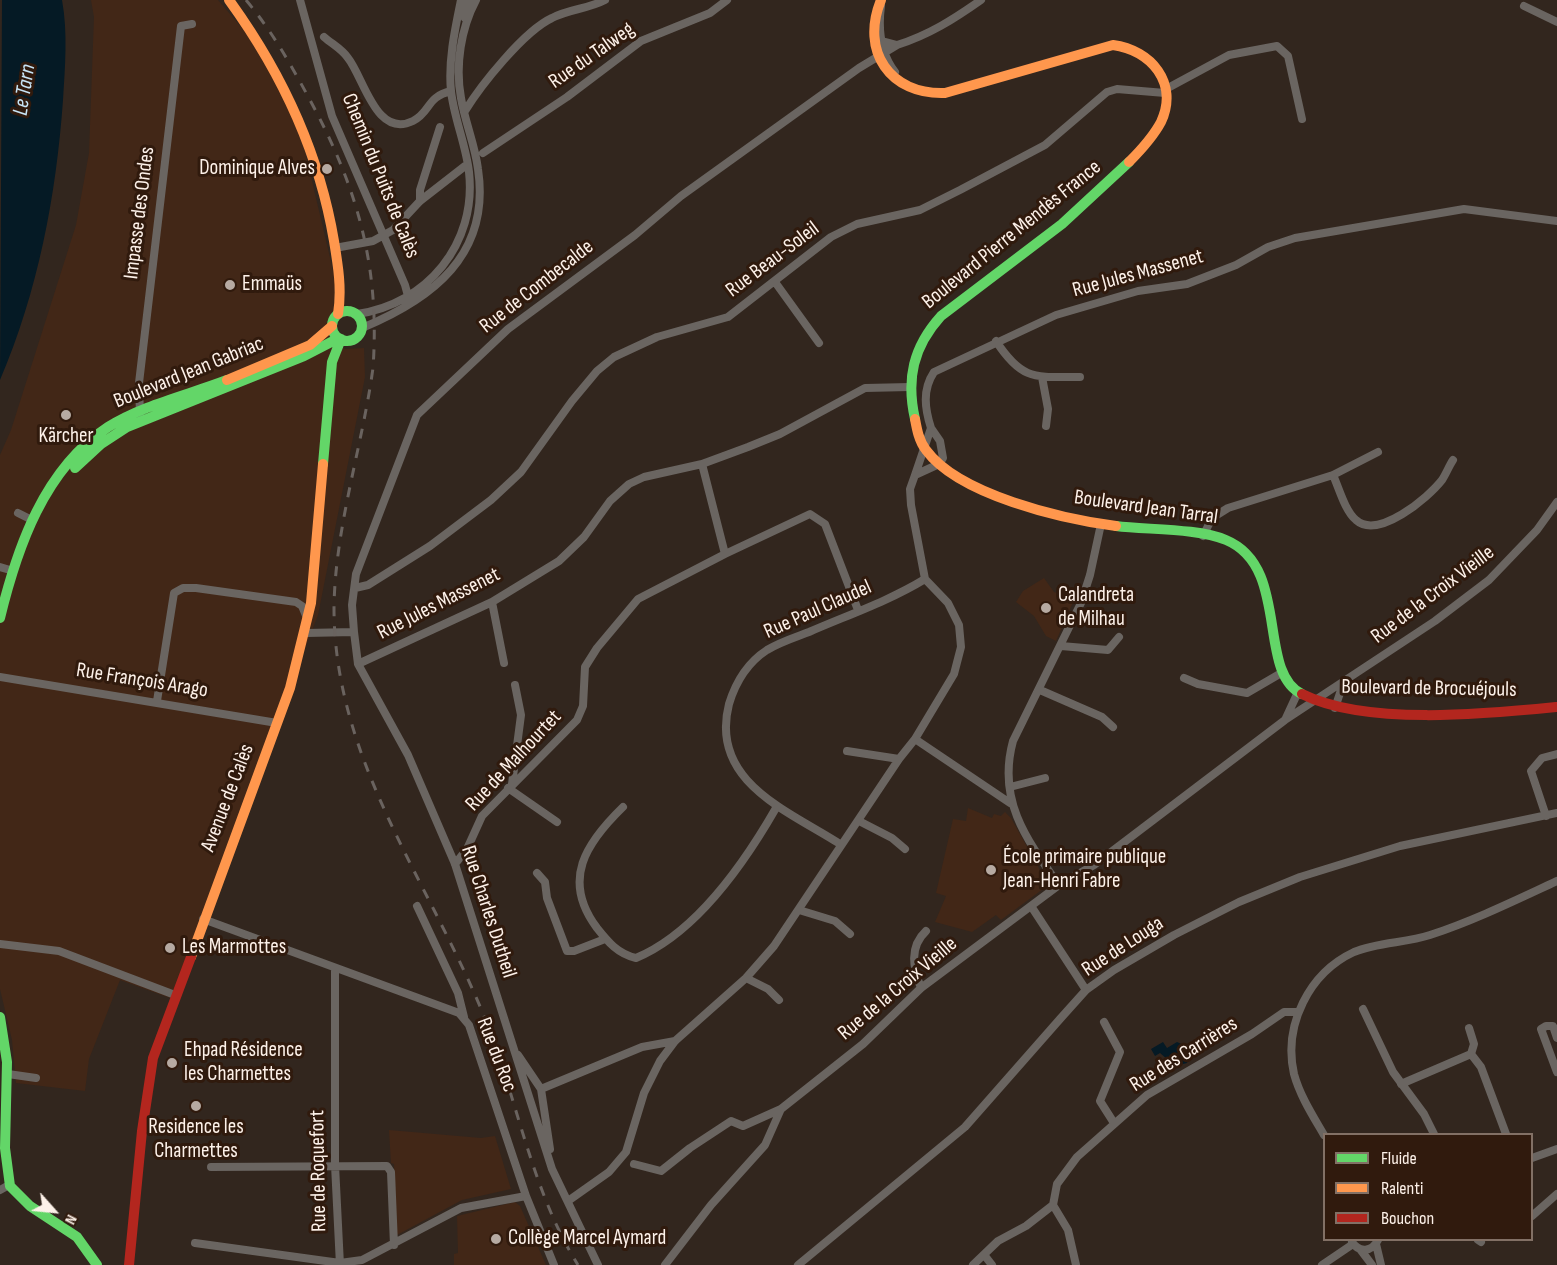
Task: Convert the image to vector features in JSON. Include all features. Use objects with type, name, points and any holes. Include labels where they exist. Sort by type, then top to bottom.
[{"type":"street","points":[[229,0],[261,45],[296,112],[325,196],[341,296],[348,313],[362,328],[417,301],[445,279],[464,252],[477,218],[479,170],[461,97],[459,68],[468,0]]},
{"type":"street","name":"Chemin du Puits de Calès","points":[[300,0],[332,116],[408,296]]},
{"type":"street","points":[[348,313],[381,311],[408,296],[431,280],[449,260],[463,233],[467,216],[469,171],[451,91],[452,57],[461,0]]},
{"type":"street","points":[[464,31],[476,0]]},
{"type":"street","points":[[465,111],[483,83],[532,32],[552,18],[604,0]]},
{"type":"street","name":"Rue du Talweg","points":[[483,153],[567,97],[641,41],[710,13],[727,0]]},
{"type":"street","points":[[882,0],[879,24],[882,54]]},
{"type":"street","points":[[882,0],[874,23],[882,54],[890,75],[912,90],[936,95],[1113,45],[1127,46],[1146,56],[1161,74],[1166,91],[1229,55],[1277,46],[1288,56],[1302,119]]},
{"type":"street","name":"Rue de Combecalde","points":[[358,664],[352,605],[356,574],[417,415],[508,329],[635,235],[681,196],[882,54],[897,45],[938,29],[981,0]]},
{"type":"street","points":[[1524,6],[1557,22]]},
{"type":"street","name":"Impasse des Ondes","points":[[140,413],[139,383],[181,26],[192,24]]},
{"type":"street","points":[[324,37],[348,56],[374,106],[388,121],[404,124],[414,121],[436,95],[451,91]]},
{"type":"street","points":[[882,41],[897,45]]},
{"type":"street","name":"Rue Beau-Soleil","points":[[355,588],[368,585],[430,546],[491,500],[521,472],[572,401],[597,371],[614,357],[657,337],[728,317],[831,237],[857,224],[920,210],[1045,145],[1107,92],[1117,89],[1166,91]]},
{"type":"street","name":"Boulevard Pierre Mendès France","points":[[910,387],[913,360],[928,329],[1092,199],[1117,176],[1154,133],[1162,119],[1166,91]]},
{"type":"street","points":[[420,201],[420,190],[440,127]]},
{"type":"street","points":[[335,248],[374,241],[384,236],[393,230],[420,201],[465,166]]},
{"type":"street","name":"Rue Jules Massenet","points":[[941,461],[940,441],[931,428],[925,405],[928,380],[934,372],[971,356],[996,341],[1093,302],[1138,291],[1187,284],[1236,265],[1268,247],[1295,238],[1464,209],[1557,221]]},
{"type":"street","points":[[775,282],[819,343]]},
{"type":"street","name":"Boulevard Jean Gabriac","points":[[0,618],[5,569],[58,478],[94,438],[140,413],[318,340],[348,313]]},
{"type":"street","points":[[332,326],[340,338]]},
{"type":"street","name":"Boulevard Jean Gabriac","points":[[101,444],[114,434],[148,418],[304,356],[340,338],[354,339],[362,328]]},
{"type":"street","name":"Avenue de Calès","points":[[129,1265],[148,1079],[161,1031],[277,723],[306,633],[311,603],[332,362],[340,338]]},
{"type":"street","points":[[996,341],[1009,361],[1018,369],[1042,377],[1080,377]]},
{"type":"street","points":[[1042,377],[1048,409],[1046,426]]},
{"type":"street","name":"Boulevard Jean Tarral","points":[[910,387],[917,428],[926,444],[959,476],[1012,504],[1101,524],[1203,536],[1236,544],[1255,564],[1266,591],[1283,672],[1305,696]]},
{"type":"street","name":"Rue Jules Massenet","points":[[358,664],[492,602],[559,561],[584,537],[610,501],[629,484],[644,477],[702,464],[780,434],[865,388],[910,387]]},
{"type":"street","name":"Boulevard Jean Gabriac","points":[[46,497],[114,429],[140,413],[222,390]]},
{"type":"street","name":"Rue Jules Massenet","points":[[925,579],[910,489],[931,428]]},
{"type":"street","points":[[1203,536],[1212,518],[1228,508],[1333,475],[1378,452]]},
{"type":"street","points":[[1333,475],[1352,516],[1358,522],[1372,527],[1386,524],[1424,498],[1441,481],[1453,460]]},
{"type":"street","points":[[915,475],[941,461]]},
{"type":"street","points":[[702,464],[725,555]]},
{"type":"street","name":"Rue de la Croix Vieille","points":[[665,1265],[711,1205],[765,1145],[781,1109],[863,1044],[921,988],[1059,885],[1094,865],[1285,720],[1305,696],[1344,681],[1435,621],[1489,580],[1537,530],[1557,502]]},
{"type":"street","points":[[18,513],[32,520]]},
{"type":"street","name":"Rue de Malhourtet","points":[[455,864],[467,849],[482,816],[577,720],[583,706],[585,667],[597,648],[638,599],[810,514],[825,524],[858,610]]},
{"type":"street","points":[[1059,885],[1035,851],[1010,803],[1008,769],[1013,741],[1061,646],[1090,574],[1101,524]]},
{"type":"street","points":[[568,1201],[604,1176],[626,1152],[644,1093],[660,1061],[675,1041],[746,978],[774,946],[840,844],[859,820],[898,759],[915,739],[954,674],[961,647],[959,625],[948,603],[925,579]]},
{"type":"street","name":"Rue Paul Claudel","points":[[840,844],[776,807],[743,776],[730,750],[728,710],[735,687],[754,660],[768,649],[900,594],[925,579]]},
{"type":"street","points":[[156,701],[174,593],[183,588],[296,602],[302,606],[307,618]]},
{"type":"street","points":[[492,602],[504,663]]},
{"type":"street","points":[[306,633],[354,632]]},
{"type":"street","points":[[1061,646],[1108,650],[1119,636]]},
{"type":"street","name":"Rue Charles Dutheil","points":[[358,664],[408,755],[455,864],[552,1169],[593,1256],[600,1265]]},
{"type":"street","points":[[1184,678],[1198,684],[1247,693],[1283,672]]},
{"type":"street","name":"Rue François Arago","points":[[0,677],[156,701],[277,723]]},
{"type":"street","points":[[1335,708],[1344,681]]},
{"type":"street","points":[[515,685],[521,715],[510,786],[557,822]]},
{"type":"street","points":[[1040,690],[1102,717],[1113,727]]},
{"type":"street","name":"Rue de la Croix Vieille","points":[[1285,720],[1305,696]]},
{"type":"street","name":"Boulevard de Brocuéjouls","points":[[1305,696],[1335,708],[1507,712],[1557,707]]},
{"type":"street","points":[[915,739],[1010,803]]},
{"type":"street","points":[[847,751],[898,759]]},
{"type":"street","points":[[1546,816],[1531,771],[1542,758],[1557,754]]},
{"type":"street","points":[[1010,787],[1045,778]]},
{"type":"street","points":[[623,807],[603,826],[589,845],[582,862],[579,890],[587,915],[605,939],[627,956],[636,958],[652,952],[707,906],[740,865],[776,807]]},
{"type":"street","name":"Rue de Louga","points":[[798,1265],[965,1127],[1086,990],[1114,970],[1174,934],[1239,902],[1300,877],[1400,846],[1557,813]]},
{"type":"street","points":[[859,820],[892,838],[905,849]]},
{"type":"street","points":[[537,873],[545,882],[546,898],[567,951],[574,951],[605,939]]},
{"type":"street","points":[[1323,1134],[1299,1089],[1291,1055],[1298,1012],[1322,975],[1334,964],[1356,951],[1432,935],[1557,881]]},
{"type":"street","points":[[417,906],[458,993],[464,1018]]},
{"type":"street","points":[[1031,906],[1086,990]]},
{"type":"street","points":[[799,910],[835,921],[850,934]]},
{"type":"street","name":"Rue du Roc","points":[[203,919],[452,1009],[464,1018],[469,1025],[526,1196],[554,1265]]},
{"type":"street","points":[[921,988],[912,967],[918,938],[926,931]]},
{"type":"street","points":[[0,944],[59,951],[175,995]]},
{"type":"street","name":"Rue de Roquefort","points":[[335,968],[335,1166],[340,1264]]},
{"type":"street","points":[[746,978],[768,989],[779,1000]]},
{"type":"street","points":[[1363,1010],[1401,1084],[1424,1114],[1434,1133]]},
{"type":"street","name":"Rue des Carrières","points":[[1053,1205],[1057,1184],[1077,1157],[1147,1095],[1252,1034],[1284,1012],[1298,1012]]},
{"type":"street","points":[[0,1017],[8,1074],[3,1110],[5,1188],[55,1219],[82,1240],[97,1265]]},
{"type":"street","points":[[1104,1022],[1120,1052],[1100,1101],[1114,1123]]},
{"type":"street","points":[[1557,1038],[1553,1026],[1541,1029],[1557,1071]]},
{"type":"street","points":[[1469,1028],[1474,1044],[1471,1054]]},
{"type":"street","points":[[541,1089],[642,1047],[675,1041]]},
{"type":"street","name":"Rue Charles Dutheil","points":[[512,1047],[541,1089],[552,1169]]},
{"type":"street","points":[[1401,1084],[1471,1054]]},
{"type":"street","points":[[1471,1054],[1481,1067],[1506,1133]]},
{"type":"street","points":[[8,1074],[36,1078]]},
{"type":"street","points":[[634,1164],[661,1171],[690,1148],[731,1121],[743,1126],[781,1109]]},
{"type":"street","points":[[1533,1158],[1557,1149]]},
{"type":"street","points":[[211,1167],[387,1166],[392,1172],[394,1245]]},
{"type":"street","points":[[1533,1215],[1557,1194]]},
{"type":"street","points":[[195,1243],[340,1264],[362,1260],[461,1208],[526,1196]]},
{"type":"street","points":[[973,1265],[985,1256],[998,1241],[1026,1226],[1053,1205],[1068,1230],[1076,1265]]},
{"type":"street","points":[[1354,1244],[1369,1249],[1377,1242],[1382,1265]]},
{"type":"street","points":[[1327,1264],[1354,1244]]},
{"type":"street","points":[[1354,1244],[1372,1265]]},
{"type":"street","points":[[985,1256],[992,1265]]},
{"type":"shaded area","points":[[91,0],[218,0],[247,34],[277,83],[304,147],[335,279],[332,337],[345,349],[364,348],[365,377],[318,615],[170,998],[120,980],[89,1059],[85,1091],[16,1083],[12,1040],[0,989],[0,455],[11,430],[76,225],[89,153],[94,17]]},
{"type":"shaded area","name":"Calandreta de Milhau","points":[[1044,578],[1054,592],[1074,600],[1056,641],[1046,636],[1034,616],[1016,602],[1023,591]]},
{"type":"shaded area","name":"École primaire publique Jean-Henri Fabre","points":[[968,808],[992,818],[994,814],[1001,816],[1005,812],[1011,818],[1045,879],[1043,889],[1001,920],[996,915],[972,932],[935,922],[946,896],[936,893],[953,819],[966,821]]},
{"type":"shaded area","points":[[389,1130],[481,1138],[495,1136],[511,1189],[462,1200],[397,1235],[394,1164],[391,1163]]},
{"type":"shaded area","name":"Collège Marcel Aymard","points":[[515,1202],[520,1206],[546,1265],[454,1265],[454,1254],[458,1253],[457,1216]]},
{"type":"water","name":"Le Tarn","points":[[2,0],[62,0],[66,50],[56,172],[43,243],[25,312],[0,380]]},
{"type":"water","points":[[1163,1042],[1167,1048],[1177,1042],[1186,1046],[1190,1053],[1187,1063],[1175,1066],[1160,1053],[1155,1056],[1151,1049]]},
{"type":"railway","points":[[246,0],[281,48],[327,133],[353,197],[369,262],[373,296],[373,368],[339,548],[334,608],[338,664],[350,717],[367,768],[388,818],[462,966],[484,1016],[536,1175],[548,1206],[578,1265]]},
{"type":"traffic: fast","points":[[915,419],[911,390],[914,364],[931,328],[941,316],[1062,224],[1129,162]]},
{"type":"traffic: fast","points":[[347,311],[353,312],[361,320],[362,326],[361,332],[353,340],[347,341],[341,340],[333,332],[332,326],[333,320],[341,312],[347,311]]},
{"type":"traffic: fast","points":[[75,468],[101,444],[127,427],[304,356],[339,338]]},
{"type":"traffic: fast","points":[[323,464],[332,362],[341,339]]},
{"type":"traffic: fast","points":[[0,618],[15,565],[36,512],[50,487],[86,444],[108,427],[136,412],[227,380]]},
{"type":"traffic: fast","points":[[1116,526],[1201,533],[1226,540],[1246,553],[1259,572],[1280,664],[1288,682],[1302,694]]},
{"type":"traffic: fast","points":[[0,1017],[7,1062],[5,1148],[10,1186],[30,1206],[77,1237],[97,1265]]},
{"type":"traffic: slow","points":[[229,0],[282,85],[296,114],[319,176],[338,268],[340,286],[338,314]]},
{"type":"traffic: slow","points":[[881,0],[875,19],[874,36],[878,52],[885,66],[895,78],[926,92],[945,93],[1113,45],[1127,48],[1150,61],[1164,82],[1166,108],[1154,133],[1129,162]]},
{"type":"traffic: slow","points":[[227,380],[310,345],[332,326]]},
{"type":"traffic: slow","points":[[915,419],[920,439],[926,450],[941,466],[962,480],[986,492],[1041,511],[1116,526]]},
{"type":"traffic: slow","points":[[191,957],[290,688],[311,603],[323,464]]},
{"type":"traffic: jam","points":[[1302,694],[1328,704],[1359,711],[1392,714],[1462,714],[1557,707]]},
{"type":"traffic: jam","points":[[129,1265],[142,1131],[153,1058],[191,957]]},
{"type":"place","name":"Dominique Alves","points":[[327,169]]},
{"type":"place","name":"Emmaüs","points":[[230,285]]},
{"type":"place","name":"Kärcher","points":[[66,415]]},
{"type":"place","name":"Calandreta de Milhau","points":[[1046,608]]},
{"type":"place","name":"École primaire publique Jean-Henri Fabre","points":[[991,870]]},
{"type":"place","name":"Les Marmottes","points":[[170,948]]},
{"type":"place","name":"Ehpad Résidence les Charmettes","points":[[172,1063]]},
{"type":"place","name":"Residence les Charmettes","points":[[196,1106]]},
{"type":"place","name":"Collège Marcel Aymard","points":[[496,1239]]}]
